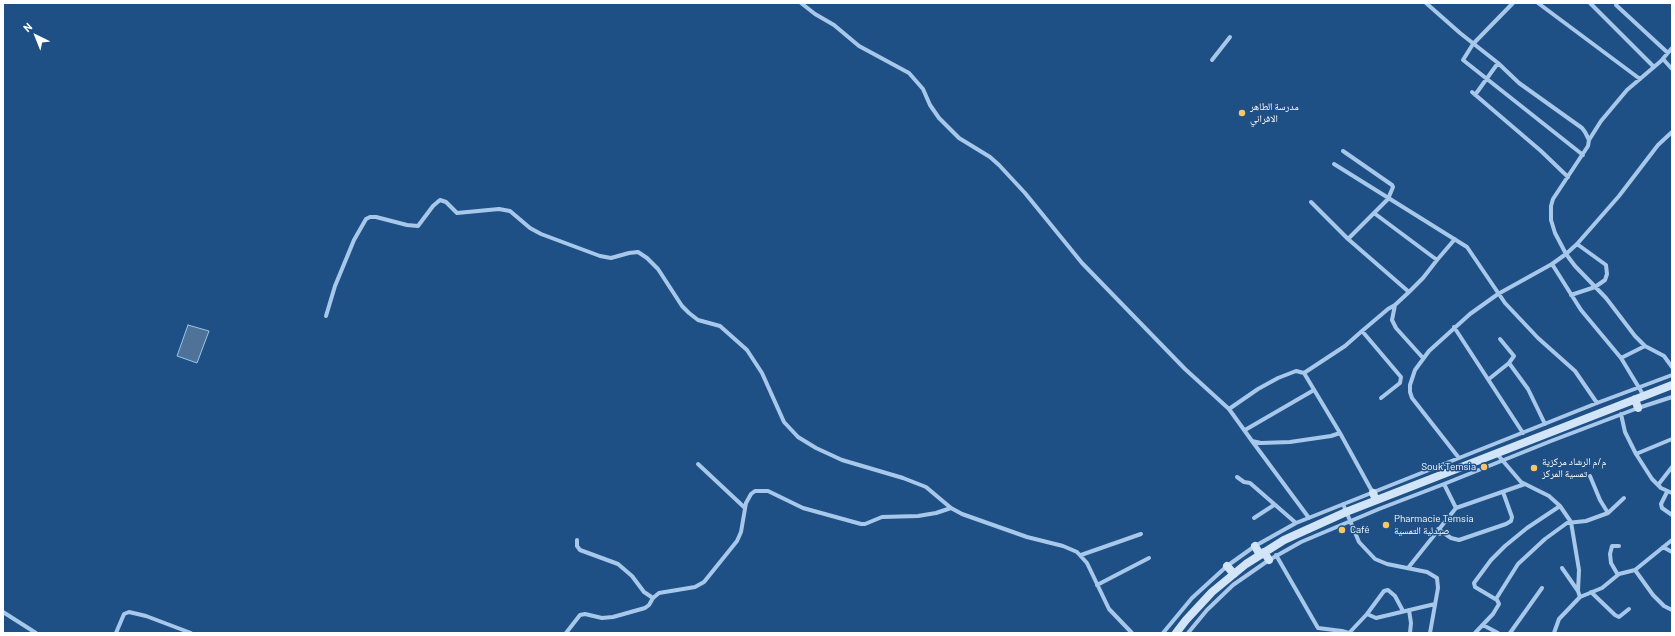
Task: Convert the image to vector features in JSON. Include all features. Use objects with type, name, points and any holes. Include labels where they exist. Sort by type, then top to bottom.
[{"type":"main road","points":[[1176,633],[1199,605],[1234,574],[1262,553],[1345,508],[1374,496],[1452,471],[1635,399],[1642,392],[1672,385]]},
{"type":"main road","points":[[1635,399],[1638,408]]},
{"type":"main road","points":[[1523,433],[1528,441]]},
{"type":"main road","points":[[1448,463],[1452,471]]},
{"type":"main road","points":[[1255,546],[1262,553],[1273,558]]},
{"type":"main road","points":[[1227,566],[1234,574]]},
{"type":"street","points":[[801,3],[815,14],[834,25],[859,46],[909,73],[923,89],[930,105],[944,123],[959,138],[994,160],[1025,193],[1076,257],[1185,369],[1229,409],[1309,518]]},
{"type":"street","points":[[1426,3],[1473,44],[1498,63],[1519,83],[1582,128],[1590,140]]},
{"type":"street","points":[[1513,3],[1473,44],[1462,60],[1583,155]]},
{"type":"street","points":[[1538,3],[1640,78]]},
{"type":"street","points":[[1590,3],[1654,67]]},
{"type":"street","points":[[1616,5],[1668,53]]},
{"type":"street","points":[[1212,60],[1230,37]]},
{"type":"street","points":[[1672,48],[1663,59],[1640,78],[1609,110],[1590,140],[1583,155],[1553,199],[1550,212],[1555,233],[1566,254],[1606,298],[1635,336],[1645,346],[1664,356],[1672,367]]},
{"type":"street","points":[[1663,59],[1672,69]]},
{"type":"street","points":[[1498,63],[1488,80],[1473,94],[1541,151],[1568,177]]},
{"type":"street","points":[[1459,458],[1417,405],[1410,392],[1412,377],[1423,358],[1454,328],[1498,294],[1530,274],[1552,264],[1566,254],[1577,244],[1619,196],[1658,145],[1672,132]]},
{"type":"street","points":[[1343,151],[1393,187],[1388,199],[1348,239]]},
{"type":"street","points":[[1334,164],[1467,247],[1498,294],[1538,338],[1575,371],[1597,403]]},
{"type":"street","points":[[326,316],[335,286],[354,240],[362,225],[368,218],[376,217],[407,225],[418,226],[435,204],[442,200],[457,213],[499,209],[506,210],[541,234],[600,256],[611,258],[635,252],[643,255],[658,269],[682,306],[689,313],[698,320],[720,326],[747,350],[762,373],[784,422],[798,437],[816,448],[842,460],[926,486],[951,508],[962,514],[1027,537],[1072,549],[1081,555],[1087,564],[1109,609],[1132,633]]},
{"type":"street","points":[[1311,202],[1348,239],[1409,292]]},
{"type":"street","points":[[1374,213],[1437,260]]},
{"type":"street","points":[[1304,374],[1345,346],[1388,309],[1395,305],[1423,278],[1455,240]]},
{"type":"street","points":[[1571,295],[1595,287],[1605,280],[1608,269],[1606,265],[1577,244]]},
{"type":"street","points":[[1552,264],[1581,310],[1621,358],[1642,392]]},
{"type":"street","points":[[1395,305],[1393,324],[1423,358]]},
{"type":"street","points":[[1454,328],[1489,379],[1523,433]]},
{"type":"street","points":[[1362,331],[1401,377],[1400,383],[1381,398]]},
{"type":"street","points":[[1489,379],[1509,363],[1514,356],[1500,339]]},
{"type":"street","points":[[1621,358],[1645,346]]},
{"type":"street","points":[[1509,363],[1528,389],[1545,424]]},
{"type":"street","points":[[1229,409],[1258,389],[1278,378],[1296,371],[1304,374],[1340,433],[1374,496],[1459,458],[1597,403],[1642,392],[1672,376]]},
{"type":"street","points":[[1244,430],[1314,390]]},
{"type":"street","points":[[1188,633],[1207,610],[1233,585],[1273,558],[1301,542],[1350,521],[1621,414],[1672,397]]},
{"type":"street","points":[[1621,414],[1625,432],[1636,454],[1652,479],[1667,492],[1672,493]]},
{"type":"street","points":[[1252,442],[1290,442],[1331,436],[1340,433]]},
{"type":"street","points":[[1636,454],[1672,439]]},
{"type":"street","points":[[1497,453],[1516,477],[1525,484],[1549,496],[1560,506],[1571,522],[1578,570],[1578,591]]},
{"type":"street","points":[[698,464],[745,508]]},
{"type":"street","points":[[1658,485],[1672,467]]},
{"type":"street","points":[[1590,476],[1600,500],[1608,513]]},
{"type":"street","points":[[1236,477],[1244,482],[1250,483],[1296,523]]},
{"type":"street","points":[[1444,484],[1456,508]]},
{"type":"street","points":[[1408,568],[1456,508],[1525,484]]},
{"type":"street","points":[[566,633],[580,614],[609,618],[645,608],[649,605],[653,598],[665,591],[699,586],[706,580],[740,537],[745,508],[751,494],[754,491],[768,491],[803,508],[861,524],[865,524],[882,517],[918,516],[936,513],[951,508]]},
{"type":"street","points":[[1438,529],[1451,538],[1459,540],[1506,524],[1511,521],[1512,517],[1503,492]]},
{"type":"street","points":[[1667,492],[1661,504],[1662,508],[1672,515]]},
{"type":"street","points":[[1496,598],[1523,558],[1560,527],[1571,522],[1586,521],[1608,513],[1624,498]]},
{"type":"street","points":[[1254,518],[1274,505]]},
{"type":"street","points":[[1475,633],[1499,607],[1499,603],[1496,598],[1475,587],[1474,583],[1497,553],[1527,528],[1560,506]]},
{"type":"street","points":[[1162,633],[1192,598],[1227,566],[1255,546],[1296,523],[1345,508],[1359,542],[1372,556],[1387,564],[1427,572],[1437,578],[1438,584],[1430,633]]},
{"type":"street","points":[[1081,555],[1141,534]]},
{"type":"street","points":[[577,540],[577,546],[580,550],[618,564],[632,576],[644,592],[653,598]]},
{"type":"street","points":[[1554,633],[1558,619],[1580,597],[1602,588],[1618,575],[1635,570],[1672,540]]},
{"type":"street","points":[[1618,575],[1611,563],[1610,554],[1612,546],[1619,546]]},
{"type":"street","points":[[1663,547],[1672,552]]},
{"type":"street","points":[[1097,585],[1149,558]]},
{"type":"street","points":[[1273,558],[1320,633]]},
{"type":"street","points":[[1562,568],[1578,591],[1580,597]]},
{"type":"street","points":[[1635,570],[1653,595],[1664,606],[1672,610]]},
{"type":"street","points":[[1509,633],[1542,588]]},
{"type":"street","points":[[1318,628],[1350,632],[1367,614],[1384,591],[1388,590],[1395,596],[1403,611]]},
{"type":"street","points":[[1591,592],[1619,617],[1629,609]]},
{"type":"street","points":[[1367,614],[1376,618],[1435,604]]},
{"type":"street","points":[[1409,610],[1411,623],[1410,633]]},
{"type":"street","points":[[3,612],[36,633]]},
{"type":"street","points":[[116,633],[124,614],[129,612],[142,615],[190,633]]},
{"type":"street","points":[[1483,625],[1498,633]]},
{"type":"water","points":[[188,325],[209,331],[197,363],[177,356]]},
{"type":"place","name":"مدرسة الطاهر الافراني","points":[[1242,113]]},
{"type":"place","name":"Souk Temsia","points":[[1484,467]]},
{"type":"place","name":"م/م الرشاد مركزية تمسية المركز","points":[[1534,468]]},
{"type":"place","name":"Pharmacie Temsia صيدلية التمسية","points":[[1386,525]]},
{"type":"place","name":"Café","points":[[1342,530]]}]
